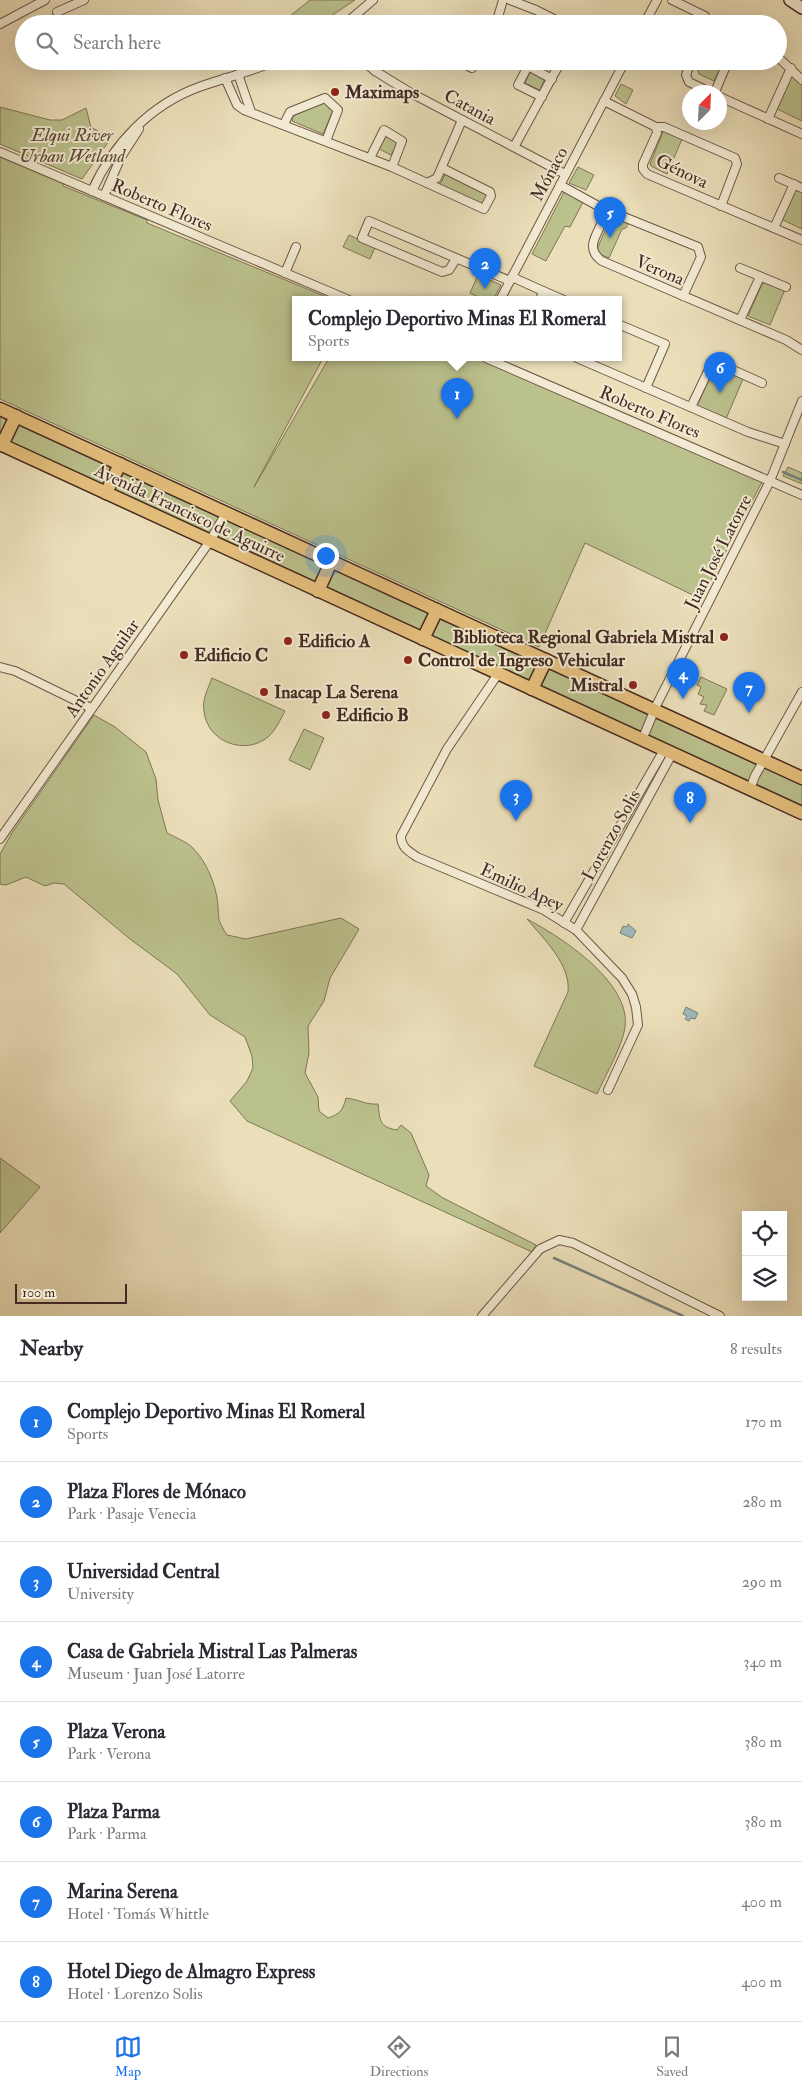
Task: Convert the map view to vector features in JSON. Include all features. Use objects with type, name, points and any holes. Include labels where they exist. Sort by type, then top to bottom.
[{"type":"main road","name":"Avenida Francisco de Aguirre","points":[[0,409],[802,778]]},
{"type":"main road","points":[[1,444],[16,416]]},
{"type":"main road","name":"Avenida Francisco de Aguirre","points":[[1,444],[802,813]]},
{"type":"main road","points":[[106,493],[120,464]]},
{"type":"main road","points":[[318,591],[332,562]]},
{"type":"main road","points":[[423,639],[436,610]]},
{"type":"main road","points":[[532,689],[546,660]]},
{"type":"street","points":[[17,15],[45,0]]},
{"type":"street","points":[[57,12],[84,0]]},
{"type":"street","points":[[355,15],[372,0]]},
{"type":"street","points":[[499,15],[503,0]]},
{"type":"street","points":[[510,0],[546,15]]},
{"type":"street","points":[[648,15],[656,0]]},
{"type":"street","points":[[672,0],[703,15]]},
{"type":"street","points":[[0,24],[15,16]]},
{"type":"street","points":[[787,65],[802,80]]},
{"type":"street","points":[[768,118],[791,68]]},
{"type":"street","points":[[92,191],[114,151],[147,117],[182,94],[249,70]]},
{"type":"street","points":[[526,70],[518,85],[542,98]]},
{"type":"street","points":[[536,70],[552,78]]},
{"type":"street","points":[[514,147],[556,70]]},
{"type":"street","name":"Mónaco","points":[[502,296],[620,70]]},
{"type":"street","points":[[688,70],[686,75],[689,82],[695,85]]},
{"type":"street","points":[[718,85],[724,70]]},
{"type":"street","name":"Catania","points":[[375,71],[462,120],[566,174]]},
{"type":"street","points":[[238,74],[251,112]]},
{"type":"street","points":[[225,78],[237,105],[392,166],[484,209],[492,196],[490,192],[442,168]]},
{"type":"street","points":[[284,124],[290,112],[325,98],[338,110],[326,141]]},
{"type":"street","points":[[727,100],[802,134]]},
{"type":"street","name":"Génova","points":[[604,101],[656,127],[656,133],[643,164],[645,172],[802,240]]},
{"type":"street","points":[[104,196],[121,157],[147,117]]},
{"type":"street","points":[[427,183],[437,178],[462,120]]},
{"type":"street","points":[[656,127],[664,126],[735,158],[737,164],[721,206]]},
{"type":"street","points":[[370,158],[384,130],[402,141],[392,166]]},
{"type":"street","name":"Roberto Flores","points":[[0,152],[340,296]]},
{"type":"street","points":[[779,178],[802,188]]},
{"type":"street","points":[[774,228],[794,184]]},
{"type":"street","points":[[560,185],[600,207],[603,213],[609,211],[698,247],[701,257],[683,296]]},
{"type":"street","name":"Verona","points":[[603,213],[593,244],[594,252],[599,259],[786,340],[802,350]]},
{"type":"street","points":[[456,259],[449,270],[442,272],[362,238],[370,222],[456,259],[555,296]]},
{"type":"street","points":[[285,273],[296,247]]},
{"type":"street","points":[[740,268],[786,287]]},
{"type":"street","points":[[740,320],[760,277]]},
{"type":"street","points":[[541,296],[543,291]]},
{"type":"street","points":[[622,326],[665,344],[646,388]]},
{"type":"street","name":"Roberto Flores","points":[[493,361],[802,494]]},
{"type":"street","points":[[584,361],[748,432],[786,444]]},
{"type":"street","points":[[691,408],[712,361],[762,383]]},
{"type":"street","name":"Juan José Latorre","points":[[642,740],[654,710],[770,481],[802,401]]},
{"type":"street","name":"Antonio Aguilar","points":[[0,839],[210,541],[226,513]]},
{"type":"street","points":[[0,666],[91,708]]},
{"type":"street","name":"Emilio Apey","points":[[498,674],[447,749],[401,836],[403,846],[417,857],[544,910],[576,930],[622,978],[632,994],[638,1024],[608,1090]]},
{"type":"street","points":[[750,789],[802,692]]},
{"type":"street","name":"Lorenzo Solis","points":[[564,923],[668,752]]},
{"type":"street","name":"Lorenzo Solis","points":[[576,930],[668,752]]},
{"type":"street","points":[[482,1316],[540,1249],[559,1240],[573,1243],[720,1316]]},
{"type":"green space","points":[[310,0],[355,0],[332,15],[291,15]]},
{"type":"green space","points":[[720,70],[714,81],[699,74],[698,71]]},
{"type":"green space","points":[[791,71],[802,84],[802,121],[775,108]]},
{"type":"green space","points":[[530,72],[545,78],[540,90],[525,83]]},
{"type":"green space","points":[[621,84],[633,90],[626,104],[615,96]]},
{"type":"green space","points":[[325,102],[333,110],[323,134],[292,121],[293,116]]},
{"type":"green space","name":"Elqui River Urban Wetland","points":[[0,107],[50,120],[62,120],[86,108],[91,127],[101,133],[108,132],[111,138],[82,179],[0,144]]},
{"type":"green space","points":[[664,129],[683,137],[667,174],[650,164]]},
{"type":"green space","points":[[385,136],[398,142],[391,155],[379,149]]},
{"type":"green space","points":[[0,156],[63,183],[63,186],[147,220],[147,223],[324,296],[292,296],[292,361],[321,361],[254,487],[327,361],[489,361],[762,482],[701,599],[585,543],[539,647],[0,399]]},
{"type":"green space","points":[[578,167],[594,175],[586,190],[569,183]]},
{"type":"green space","points":[[446,173],[484,192],[488,197],[484,204],[478,204],[439,186]]},
{"type":"green space","points":[[794,186],[802,189],[802,229],[781,219]]},
{"type":"green space","points":[[564,192],[583,202],[570,227],[565,226],[546,261],[532,254]]},
{"type":"green space","points":[[612,215],[629,222],[626,228],[622,229],[609,258],[597,253]]},
{"type":"green space","points":[[349,235],[375,247],[370,259],[343,247]]},
{"type":"green space","points":[[478,275],[501,285],[495,296],[476,296],[470,293]]},
{"type":"green space","points":[[768,280],[786,287],[770,325],[748,316],[762,284]]},
{"type":"green space","points":[[715,366],[743,379],[726,419],[697,406]]},
{"type":"green space","points":[[0,411],[802,782],[802,810],[0,440]]},
{"type":"green space","points":[[788,467],[802,473],[802,484],[783,476]]},
{"type":"green space","points":[[701,677],[727,689],[714,715],[704,711],[707,705],[700,704],[704,697],[698,694],[701,687],[697,685]]},
{"type":"green space","points":[[212,678],[285,711],[278,725],[268,737],[259,743],[238,745],[228,743],[212,731],[207,722],[204,702]]},
{"type":"green space","points":[[94,715],[115,727],[146,752],[156,779],[158,800],[167,833],[191,846],[202,859],[210,875],[217,898],[219,920],[227,935],[246,939],[341,918],[359,929],[330,978],[324,1001],[308,1026],[309,1053],[305,1073],[318,1097],[319,1111],[328,1118],[335,1115],[342,1109],[346,1098],[369,1104],[378,1104],[380,1118],[384,1125],[397,1130],[401,1125],[411,1133],[429,1175],[426,1186],[443,1198],[536,1245],[532,1252],[247,1121],[230,1101],[247,1081],[253,1068],[252,1056],[245,1037],[210,1015],[177,974],[130,939],[64,884],[54,883],[45,886],[26,877],[6,885],[0,884],[0,854],[12,833]]},
{"type":"green space","points":[[304,729],[324,738],[310,770],[289,760]]},
{"type":"green space","points":[[527,919],[558,937],[591,963],[606,978],[617,994],[624,1010],[624,1034],[597,1094],[534,1066],[568,992],[568,982],[561,962]]},
{"type":"green space","points":[[0,1158],[40,1187],[0,1233]]},
{"type":"water","points":[[628,924],[636,931],[632,938],[620,933],[623,926],[627,927]]},
{"type":"water","points":[[686,1007],[698,1013],[695,1019],[691,1018],[689,1021],[685,1019],[687,1016],[683,1014]]},
{"type":"waterway","points":[[783,472],[802,480]]},
{"type":"waterway","points":[[554,1258],[683,1316]]},
{"type":"place","name":"Maximaps","points":[[335,92]]},
{"type":"place","name":"Plaza Verona","points":[[610,238]]},
{"type":"place","name":"Plaza Flores de Mónaco","points":[[485,289]]},
{"type":"place","name":"Plaza Parma","points":[[720,393]]},
{"type":"place","name":"Complejo Deportivo Minas El Romeral","points":[[457,419]]},
{"type":"place","name":"Biblioteca Regional Gabriela Mistral","points":[[724,637]]},
{"type":"place","name":"Edificio A","points":[[288,641]]},
{"type":"place","name":"Edificio C","points":[[184,655]]},
{"type":"place","name":"Control de Ingreso Vehicular","points":[[408,660]]},
{"type":"place","name":"Mistral","points":[[633,685]]},
{"type":"place","name":"Inacap La Serena","points":[[264,692]]},
{"type":"place","name":"Casa de Gabriela Mistral Las Palmeras","points":[[683,699]]},
{"type":"place","name":"Marina Serena","points":[[749,713]]},
{"type":"place","name":"Edificio B","points":[[326,715]]},
{"type":"place","name":"Universidad Central","points":[[516,821]]},
{"type":"place","name":"Hotel Diego de Almagro Express","points":[[690,823]]}]
